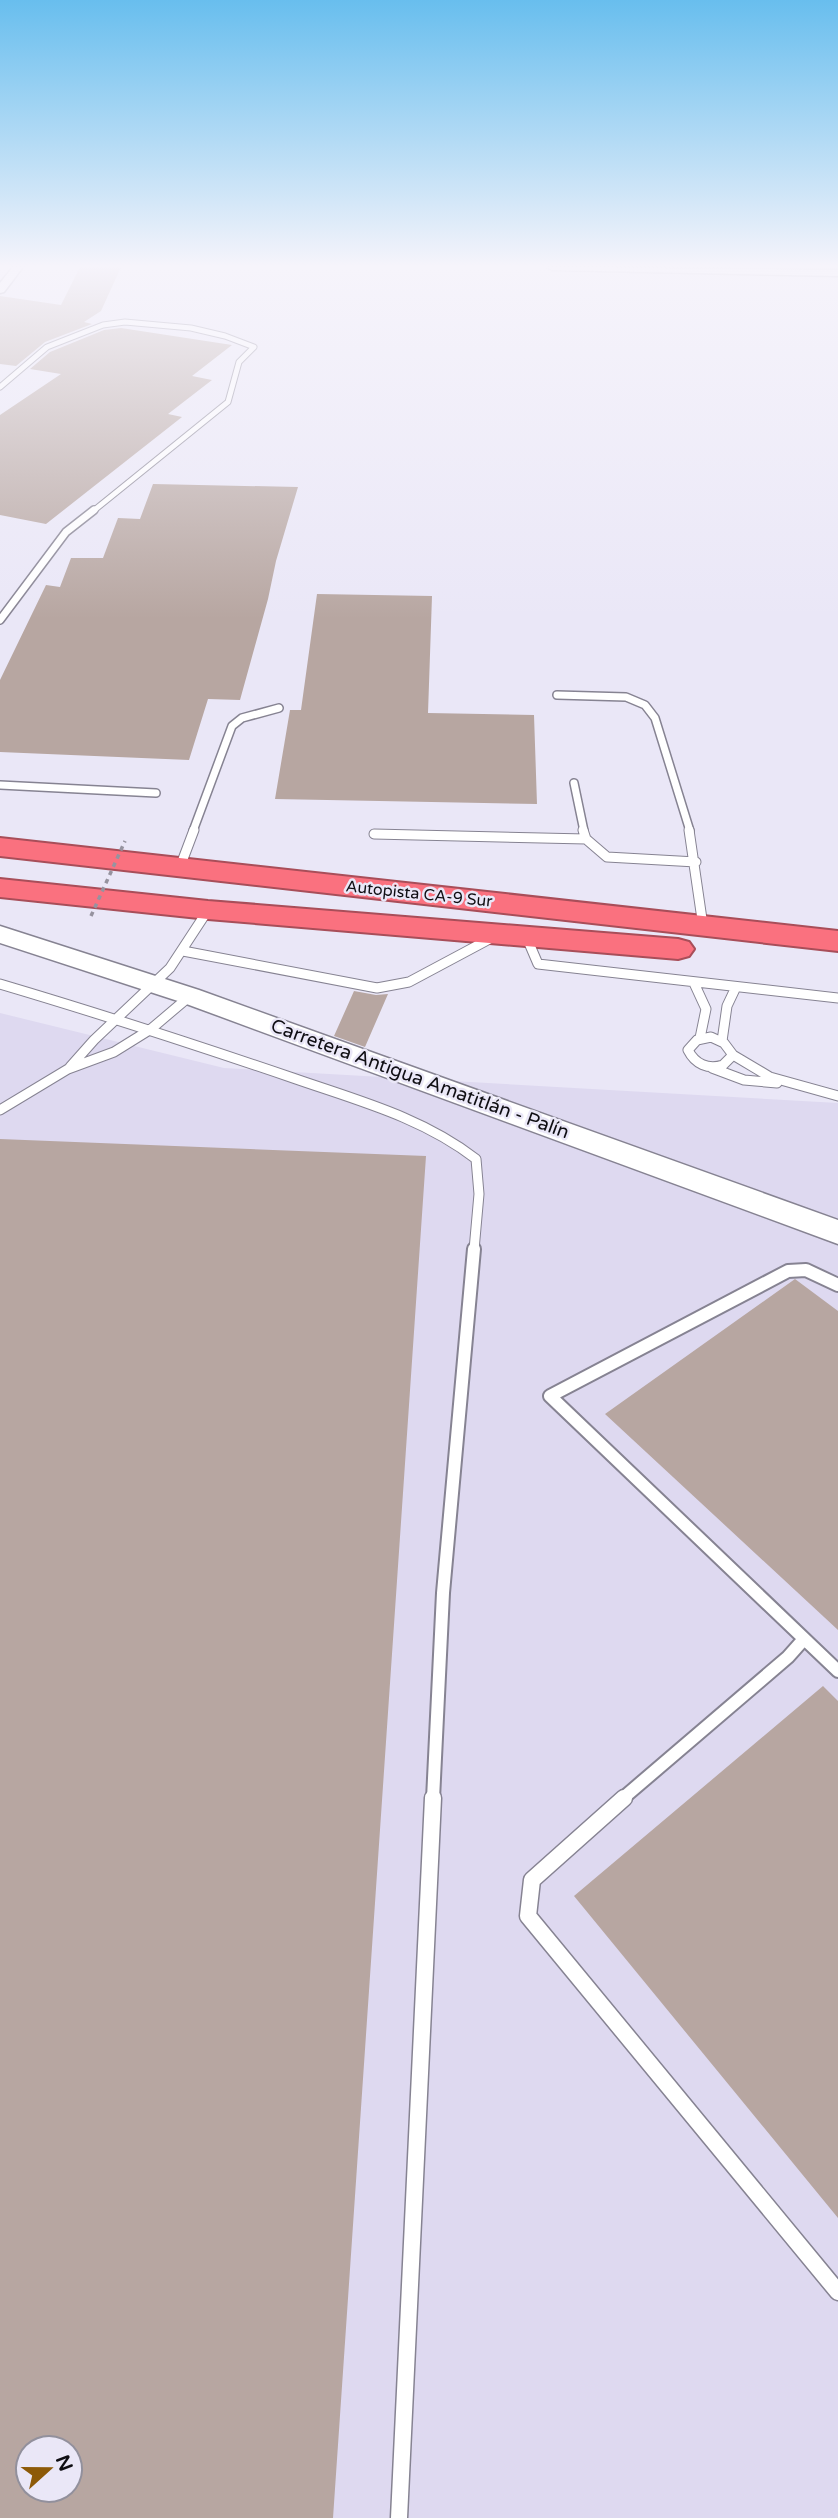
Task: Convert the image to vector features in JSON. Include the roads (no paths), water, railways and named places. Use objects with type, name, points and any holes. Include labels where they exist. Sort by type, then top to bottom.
[{"type":"highway","name":"Autopista CA-9 Sur","points":[[0,847],[838,942]]},
{"type":"highway","name":"Autopista CA-9 Sur","points":[[0,888],[208,909],[838,964]]},
{"type":"main road","name":"Carretera Antigua Amatitlán - Palín","points":[[0,934],[190,996],[838,1232]]},
{"type":"lane","points":[[0,620],[66,531],[228,402],[233,385]]},
{"type":"lane","points":[[557,695],[626,697],[645,705],[655,719],[692,838],[703,926]]},
{"type":"lane","points":[[180,867],[232,726],[242,718],[279,708]]},
{"type":"lane","points":[[574,783],[586,839],[607,858],[696,862]]},
{"type":"lane","points":[[0,785],[156,793]]},
{"type":"lane","points":[[374,834],[586,839]]},
{"type":"lane","points":[[68,1069],[154,984],[183,951],[208,909]]},
{"type":"lane","points":[[183,951],[377,988],[409,982],[513,935],[538,964],[838,998]]},
{"type":"lane","points":[[694,983],[704,998],[708,1015],[700,1038]]},
{"type":"lane","points":[[0,984],[73,1008],[151,1029],[402,1116],[449,1138],[476,1158],[479,1194],[443,1593],[399,2518]]},
{"type":"lane","points":[[722,1041],[727,1006],[736,987]]},
{"type":"lane","points":[[0,1110],[68,1069],[114,1052],[151,1029],[190,996]]},
{"type":"lane","points":[[780,1082],[763,1083],[732,1077],[698,1064],[690,1058],[688,1050],[691,1043],[700,1038],[722,1041],[733,1055],[751,1069],[780,1082],[838,1096]]},
{"type":"lane","points":[[710,1067],[730,1062],[733,1055]]},
{"type":"lane","points":[[838,1286],[806,1270],[788,1271],[550,1396],[838,1671]]},
{"type":"lane","points":[[804,1639],[788,1657],[572,1842],[532,1880],[528,1916],[838,2292]]}]
